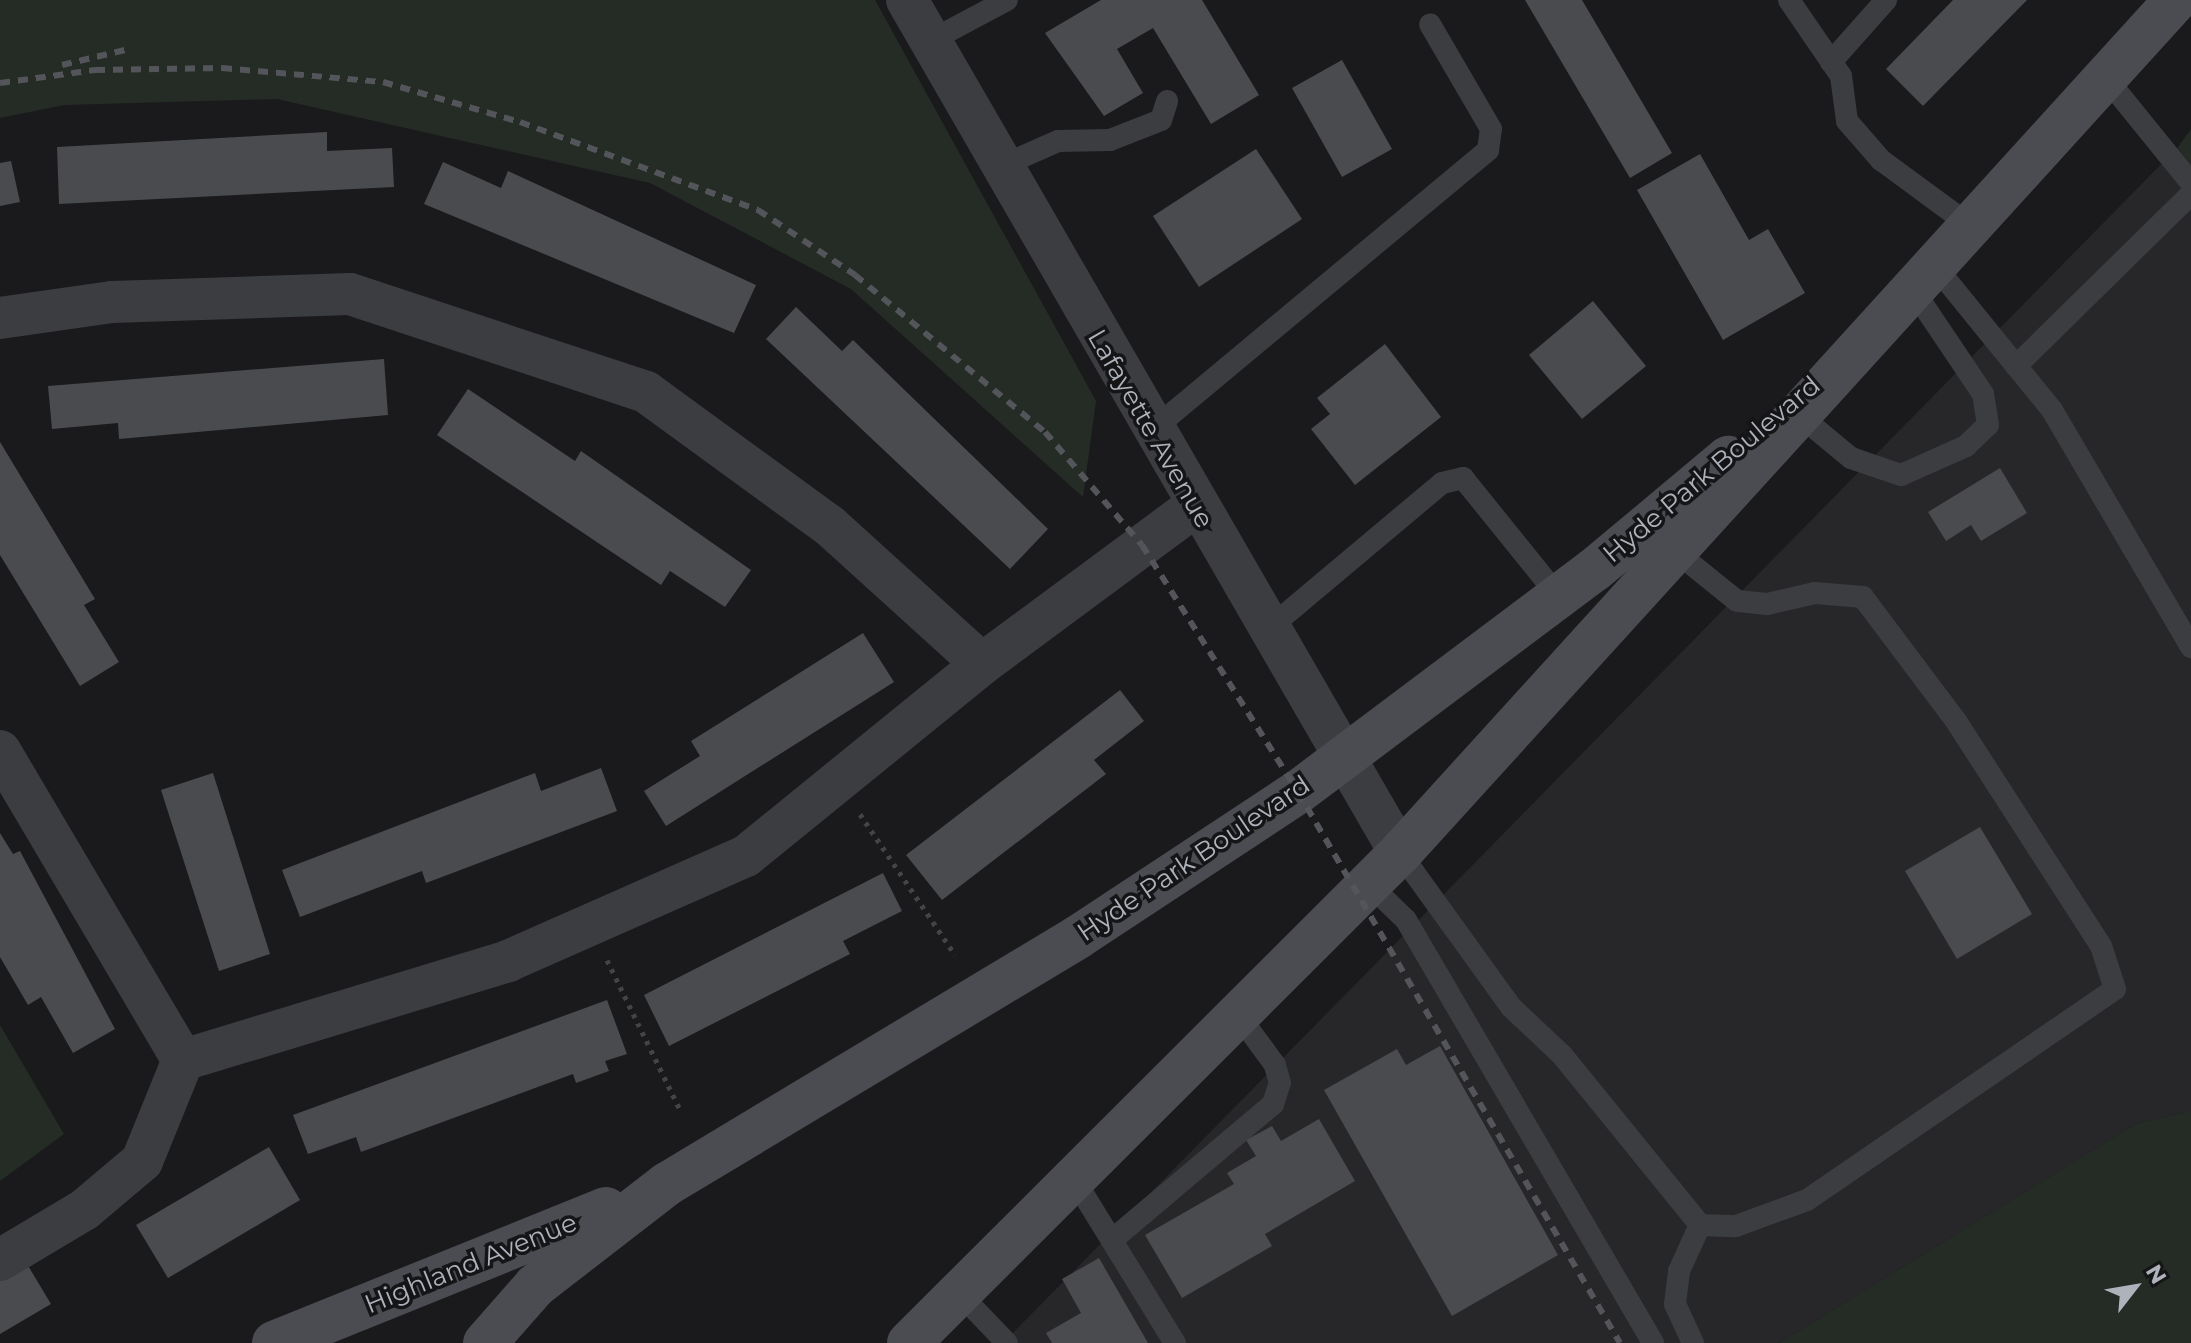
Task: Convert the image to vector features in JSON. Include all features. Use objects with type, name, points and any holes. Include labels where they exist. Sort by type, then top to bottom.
[{"type":"main road","name":"Hyde Park Boulevard","points":[[909,1343],[1370,885],[2176,0]]},
{"type":"main road","name":"Hyde Park Boulevard","points":[[485,1343],[535,1286],[667,1184],[1078,937],[1345,757],[1559,597],[1876,331]]},
{"type":"main road","name":"Highland Avenue","points":[[274,1343],[667,1184]]},
{"type":"street","name":"Lafayette Avenue","points":[[907,0],[1194,507],[1400,853]]},
{"type":"street","points":[[0,318],[112,302],[350,294],[646,392],[830,526],[982,664]]},
{"type":"street","points":[[183,1060],[508,961],[746,856],[982,664],[1194,507]]},
{"type":"street","points":[[0,751],[183,1060]]},
{"type":"street","points":[[0,1260],[84,1210],[142,1161],[183,1060]]},
{"type":"lane","points":[[930,41],[1007,0]]},
{"type":"lane","points":[[1789,0],[1841,76],[1847,121],[1881,160],[1971,226]]},
{"type":"lane","points":[[1831,62],[1886,0]]},
{"type":"lane","points":[[1151,431],[1488,150],[1491,129],[1430,24]]},
{"type":"lane","points":[[2106,78],[2191,183]]},
{"type":"lane","points":[[1001,166],[1058,141],[1110,140],[1161,120],[1167,101]]},
{"type":"lane","points":[[2016,366],[2191,194]]},
{"type":"lane","points":[[1924,278],[2016,366],[2105,495],[2191,647]]},
{"type":"lane","points":[[1799,415],[1851,458],[1901,475],[1956,452],[1988,425],[1983,394],[1924,278]]},
{"type":"lane","points":[[1268,629],[1442,483],[1463,478],[1559,597]]},
{"type":"lane","points":[[1400,853],[1511,1007],[1562,1055],[1700,1225],[1736,1226],[1807,1200],[2115,989],[2101,946],[1973,747],[1863,597],[1815,593],[1767,604],[1737,601],[1675,551]]},
{"type":"lane","points":[[1370,885],[1406,920],[1653,1343]]},
{"type":"lane","points":[[1112,1240],[1273,1104],[1280,1083],[1275,1065],[1239,1016]]},
{"type":"lane","points":[[1074,1179],[1175,1343]]},
{"type":"lane","points":[[1693,1343],[1675,1304],[1679,1271],[1700,1225]]},
{"type":"lane","points":[[959,1293],[1007,1343]]},
{"type":"path","points":[[828,789],[874,825],[955,955]]},
{"type":"path","points":[[590,925],[680,1110]]},
{"type":"shaded area","points":[[0,0],[875,0],[1096,401],[1083,497],[851,289],[650,183],[277,99],[64,105],[0,118]]},
{"type":"shaded area","points":[[2191,129],[2191,170],[2178,147]]},
{"type":"shaded area","points":[[2178,147],[2191,170],[2191,1111],[2137,1123],[1779,1343],[1003,1343]]},
{"type":"shaded area","points":[[0,1025],[64,1134],[0,1181]]},
{"type":"shaded area","points":[[2191,1111],[2191,1343],[1779,1343],[2137,1123]]},
{"type":"building","points":[[1101,0],[1202,0],[1259,95],[1211,124],[1153,28],[1117,49],[1143,93],[1104,116],[1045,33]]},
{"type":"building","points":[[1525,0],[1582,0],[1672,153],[1630,178]]},
{"type":"building","points":[[1953,0],[2027,0],[1923,106],[1886,69]]},
{"type":"building","points":[[1342,60],[1392,149],[1342,177],[1292,88]]},
{"type":"building","points":[[327,132],[327,151],[392,148],[394,187],[59,204],[57,147]]},
{"type":"building","points":[[1256,149],[1302,219],[1199,287],[1153,216]]},
{"type":"building","points":[[1700,154],[1749,240],[1768,229],[1805,293],[1723,340],[1637,190]]},
{"type":"building","points":[[11,161],[20,202],[0,206],[0,163]]},
{"type":"building","points":[[443,162],[501,188],[508,171],[756,285],[734,333],[424,204]]},
{"type":"building","points":[[1593,301],[1646,366],[1582,419],[1529,355]]},
{"type":"building","points":[[796,307],[842,351],[853,340],[1048,529],[1010,569],[766,339]]},
{"type":"building","points":[[1385,344],[1441,417],[1355,485],[1311,429],[1330,414],[1317,398]]},
{"type":"building","points":[[384,359],[388,415],[119,439],[118,423],[52,429],[48,386]]},
{"type":"building","points":[[468,389],[575,461],[581,451],[751,570],[725,607],[670,571],[661,585],[437,435]]},
{"type":"building","points":[[0,442],[95,599],[84,605],[119,662],[80,686],[0,555]]},
{"type":"building","points":[[2000,468],[2027,513],[1981,541],[1971,525],[1946,541],[1928,512]]},
{"type":"building","points":[[863,633],[894,682],[666,826],[644,791],[700,756],[691,741]]},
{"type":"building","points":[[1120,690],[1144,721],[1094,760],[1106,774],[942,900],[906,855]]},
{"type":"building","points":[[601,768],[617,811],[426,883],[422,871],[300,917],[282,870],[535,773],[541,791]]},
{"type":"building","points":[[213,773],[270,954],[219,971],[161,790]]},
{"type":"building","points":[[1980,827],[2032,914],[1957,959],[1905,871]]},
{"type":"building","points":[[0,833],[13,854],[20,851],[115,1029],[73,1053],[41,997],[28,1005],[0,957]]},
{"type":"building","points":[[883,873],[902,911],[843,941],[850,954],[669,1046],[644,995]]},
{"type":"building","points":[[607,1000],[627,1054],[605,1061],[609,1071],[576,1083],[573,1074],[361,1152],[356,1137],[308,1154],[293,1115]]},
{"type":"building","points":[[1440,1046],[1558,1255],[1452,1316],[1324,1090],[1397,1049],[1406,1065]]},
{"type":"building","points":[[1319,1119],[1355,1181],[1265,1234],[1272,1246],[1182,1298],[1145,1235],[1234,1184],[1227,1173],[1256,1156],[1246,1140],[1272,1126],[1281,1141]]},
{"type":"building","points":[[269,1147],[300,1200],[168,1278],[136,1225]]},
{"type":"building","points":[[1099,1258],[1148,1343],[1052,1343],[1046,1333],[1081,1313],[1062,1279]]},
{"type":"building","points":[[27,1264],[51,1304],[0,1334],[0,1280]]},
{"type":"railway","points":[[62,65],[129,49]]},
{"type":"railway","points":[[0,83],[95,70],[222,68],[383,82],[520,122],[758,210],[855,275],[1045,432],[1142,545],[1298,792],[1620,1343]]}]
